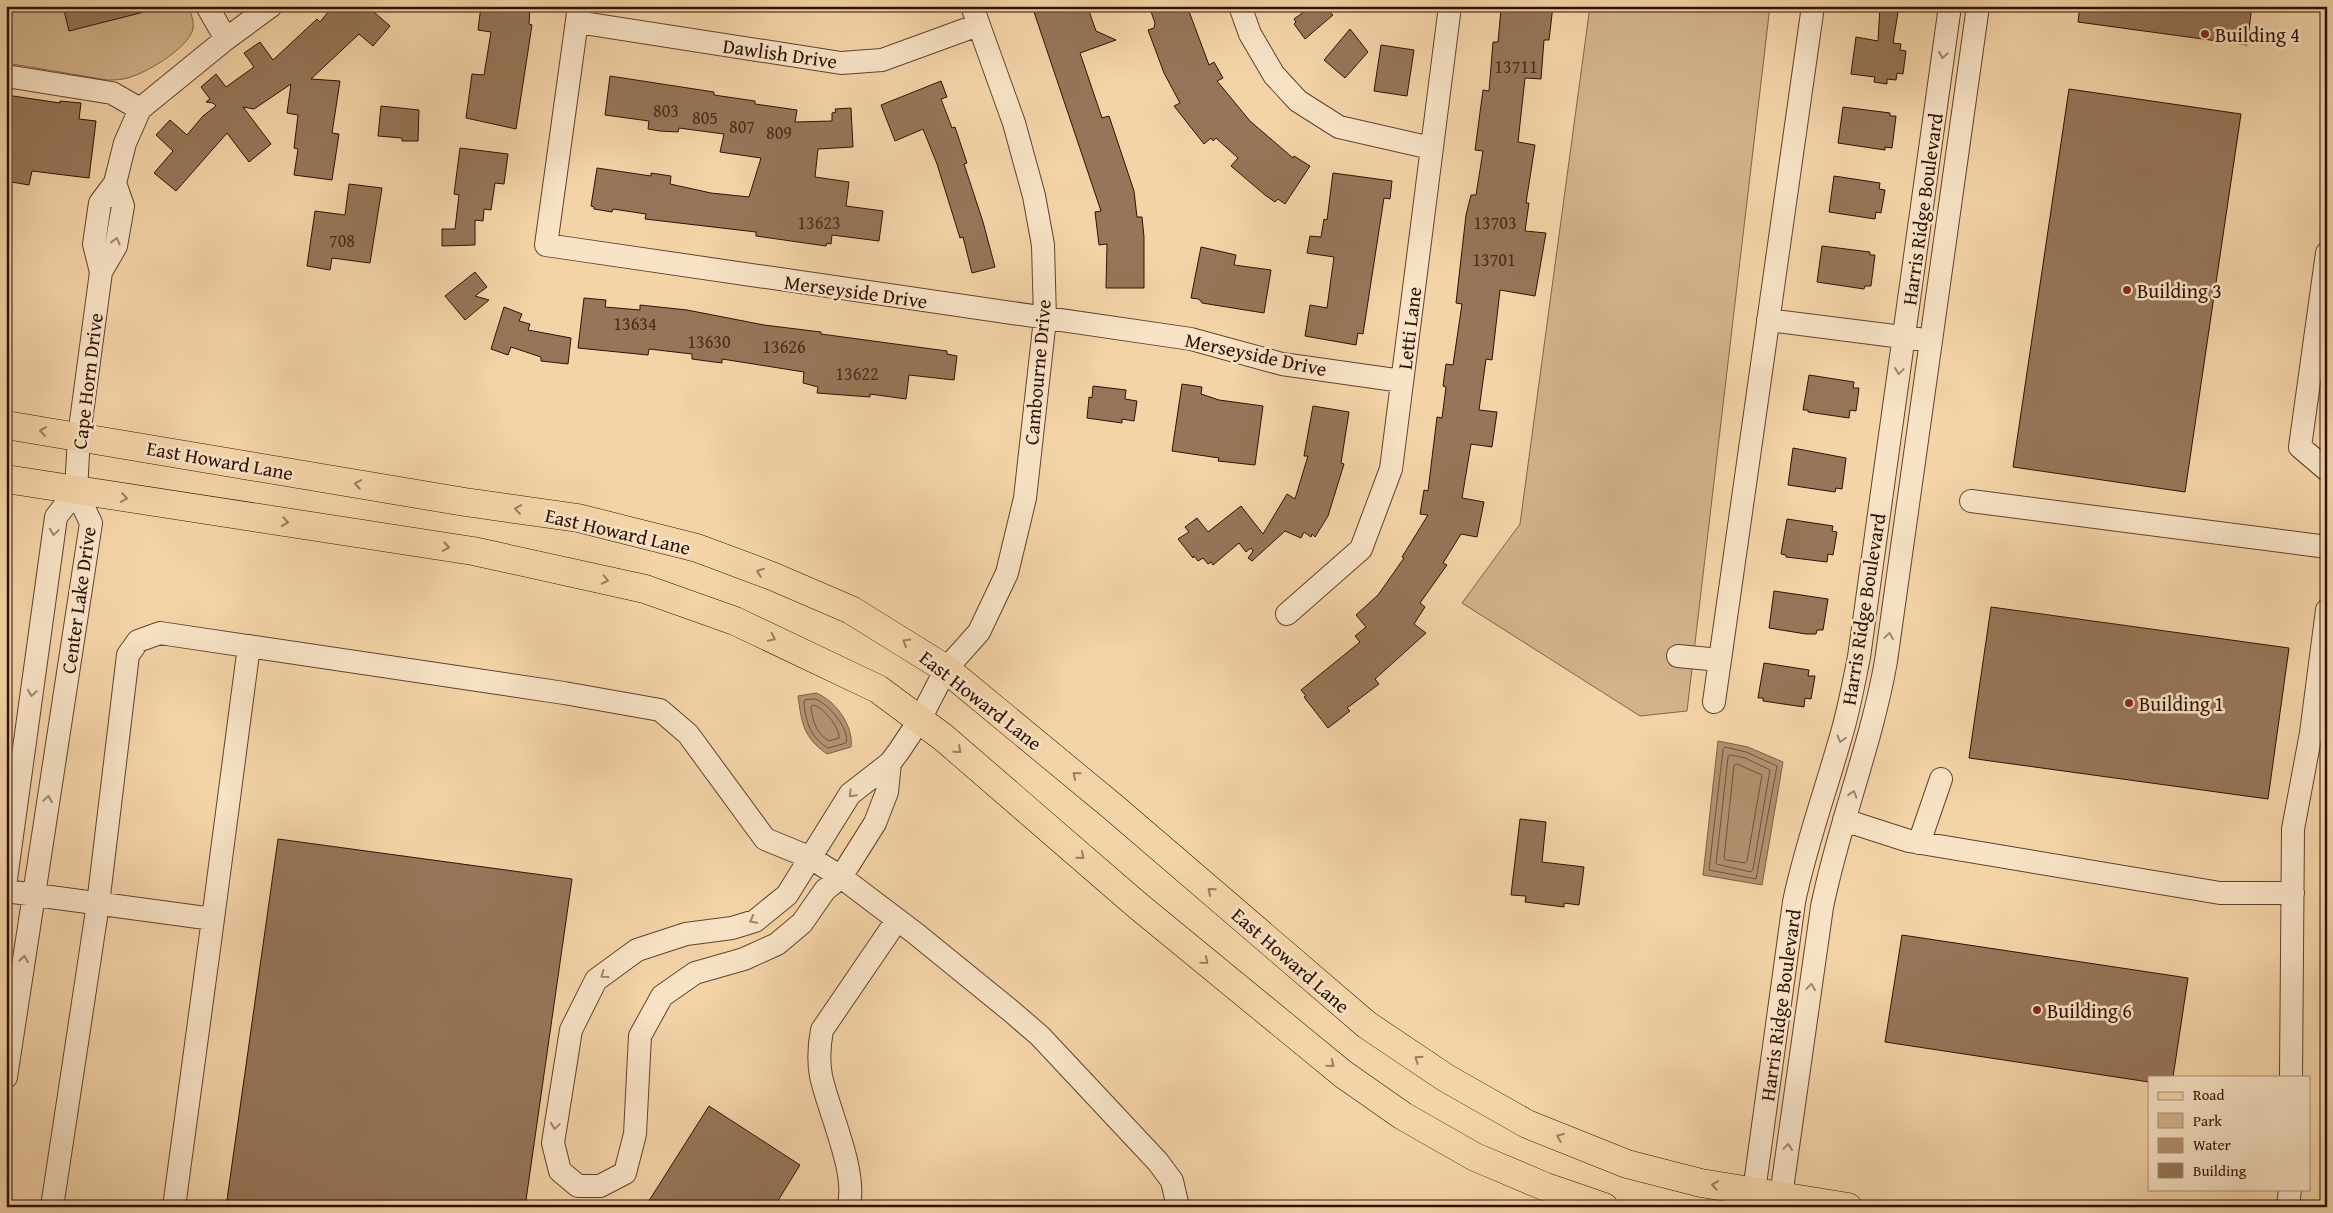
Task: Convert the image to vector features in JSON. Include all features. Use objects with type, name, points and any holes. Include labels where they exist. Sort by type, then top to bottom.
[{"type":"main road","name":"East Howard Lane","points":[[6,425],[464,502],[578,518],[697,548],[772,576],[851,610],[946,669],[1113,807],[1367,1024],[1446,1078],[1527,1124],[1627,1164],[1766,1200],[1848,1207]]},
{"type":"main road","points":[[6,479],[473,551],[645,589],[735,620],[878,689],[944,738],[1137,905],[1343,1074],[1403,1116],[1475,1157],[1546,1187],[1604,1207]]},
{"type":"street","points":[[207,6],[226,39]]},
{"type":"street","points":[[115,183],[125,143],[140,109],[226,39],[272,6]]},
{"type":"street","points":[[1240,6],[1250,34],[1274,74],[1298,101],[1339,127],[1431,148]]},
{"type":"street","name":"Letti Lane","points":[[1287,614],[1361,549],[1391,468],[1431,148],[1451,13],[1450,6]]},
{"type":"street","points":[[1714,702],[1813,6]]},
{"type":"street","name":"Harris Ridge Boulevard","points":[[1766,1200],[1794,902],[1802,862],[1840,743],[1859,657],[1950,6]]},
{"type":"street","name":"Harris Ridge Boulevard","points":[[1766,1200],[1829,869],[1878,706],[1978,6]]},
{"type":"street","name":"Dawlish Drive","points":[[578,14],[841,63],[882,60],[975,15]]},
{"type":"street","name":"Merseyside Drive","points":[[578,14],[546,245],[1191,339],[1282,364],[1402,381]]},
{"type":"street","name":"Cambourne Drive","points":[[890,764],[919,721],[946,669],[979,632],[1007,573],[1025,498],[1045,319],[1043,245],[1034,196],[1014,123],[975,15]]},
{"type":"street","points":[[6,76],[112,93],[140,109]]},
{"type":"street","name":"Cape Horn Drive","points":[[76,491],[79,436],[101,272],[94,244],[100,203],[115,183]]},
{"type":"street","name":"Cape Horn Drive","points":[[101,272],[116,246],[123,206],[115,183]]},
{"type":"street","points":[[2327,253],[2300,447],[2327,470]]},
{"type":"street","points":[[1768,320],[1846,332],[1931,341]]},
{"type":"street","name":"Center Lake Drive","points":[[6,879],[56,517],[76,491],[91,523],[6,1077]]},
{"type":"street","points":[[1971,501],[2327,547]]},
{"type":"street","points":[[2291,1076],[2293,830],[2311,733],[2327,610]]},
{"type":"street","points":[[52,1207],[98,904],[128,654],[138,641],[160,633],[564,693],[660,710],[688,734],[766,839],[809,857],[841,878],[915,933],[1040,1036],[1158,1162],[1172,1181],[1178,1207]]},
{"type":"street","points":[[174,1207],[249,646]]},
{"type":"street","points":[[1678,656],[1720,660]]},
{"type":"street","points":[[890,764],[887,792],[876,823],[841,878],[826,890],[802,923],[777,944],[744,959],[695,973],[662,996],[640,1036],[635,1134],[625,1173],[600,1186],[578,1186],[560,1171],[553,1143],[571,1030],[596,980],[637,950],[686,934],[732,928],[754,921],[787,895],[850,794],[890,764]]},
{"type":"street","points":[[1919,843],[1941,779]]},
{"type":"street","points":[[1844,820],[1919,843],[2220,893],[2292,893]]},
{"type":"street","points":[[6,891],[213,920]]},
{"type":"street","points":[[848,1207],[851,1180],[821,1075],[818,1049],[822,1030],[897,920]]},
{"type":"street","points":[[2288,1207],[2290,1190]]},
{"type":"green space","points":[[6,6],[188,6],[193,20],[193,29],[183,45],[152,67],[131,77],[107,80],[6,63]]},
{"type":"green space","points":[[1590,6],[1770,6],[1687,711],[1640,716],[1462,603],[1520,524]]},
{"type":"water","points":[[816,693],[830,701],[842,715],[849,731],[851,747],[827,754],[808,736],[798,696]]},
{"type":"water","points":[[1718,741],[1748,747],[1783,762],[1762,885],[1703,875]]},
{"type":"building","points":[[63,6],[143,6],[144,12],[69,31]]},
{"type":"building","points":[[333,6],[367,6],[390,26],[373,46],[359,34],[311,79],[340,81],[332,133],[339,134],[332,180],[294,175],[298,149],[294,148],[298,115],[287,113],[291,84],[254,109],[243,107],[271,144],[249,162],[227,133],[176,191],[154,173],[173,151],[156,135],[170,120],[187,135],[203,116],[216,106],[213,103],[206,102],[210,99],[201,87],[216,74],[226,87],[254,67],[244,53],[260,42],[273,60],[317,19],[320,22]]},
{"type":"building","points":[[481,6],[530,8],[529,24],[532,25],[516,129],[466,118],[472,74],[484,75],[491,32],[478,30]]},
{"type":"building","points":[[1032,6],[1077,6],[1078,12],[1088,8],[1096,31],[1116,40],[1080,53],[1102,118],[1109,116],[1134,191],[1137,217],[1142,217],[1144,288],[1106,288],[1107,244],[1099,245],[1095,212],[1101,211]]},
{"type":"building","points":[[1149,6],[1187,6],[1209,65],[1214,62],[1223,78],[1217,81],[1250,121],[1293,158],[1294,156],[1310,166],[1285,204],[1278,199],[1275,202],[1265,195],[1231,166],[1238,158],[1216,138],[1213,141],[1211,138],[1204,144],[1174,106],[1180,103],[1164,73],[1148,30],[1154,28],[1155,23]]},
{"type":"building","points":[[1312,6],[1322,6],[1333,15],[1305,39],[1294,24],[1296,22],[1294,19]]},
{"type":"building","points":[[1506,6],[1553,6],[1549,40],[1544,40],[1541,79],[1525,78],[1518,142],[1535,145],[1526,203],[1529,203],[1525,231],[1546,233],[1535,296],[1500,290],[1492,360],[1486,359],[1479,410],[1497,412],[1492,447],[1471,444],[1462,498],[1484,502],[1477,537],[1461,534],[1443,563],[1447,565],[1420,603],[1425,607],[1414,624],[1426,633],[1375,679],[1379,684],[1347,708],[1350,711],[1328,728],[1304,697],[1306,696],[1301,690],[1360,642],[1355,636],[1366,627],[1356,615],[1378,595],[1404,558],[1402,557],[1428,515],[1420,514],[1424,490],[1428,491],[1437,417],[1442,418],[1446,387],[1443,386],[1446,364],[1453,365],[1462,304],[1456,303],[1466,215],[1471,195],[1476,195],[1483,151],[1475,150],[1483,90],[1489,91],[1493,42],[1498,42],[1501,9],[1505,9]]},
{"type":"building","points":[[1880,6],[1899,6],[1893,43],[1901,44],[1900,50],[1906,51],[1903,74],[1897,73],[1896,80],[1887,79],[1887,84],[1874,82],[1875,77],[1851,74],[1856,37],[1878,41]]},
{"type":"building","name":"Building 4","points":[[2080,6],[2252,6],[2247,45],[2078,22]]},
{"type":"building","points":[[1350,29],[1368,52],[1345,78],[1324,60]]},
{"type":"building","points":[[1381,45],[1414,50],[1407,96],[1374,91]]},
{"type":"building","points":[[610,76],[714,92],[714,95],[755,101],[755,104],[797,110],[795,122],[832,121],[832,113],[836,112],[835,109],[851,108],[853,147],[818,149],[815,177],[849,182],[846,206],[883,211],[879,241],[832,235],[831,244],[827,243],[826,246],[756,236],[756,232],[645,219],[646,214],[613,209],[612,212],[594,209],[591,206],[597,168],[651,176],[651,173],[671,176],[670,184],[711,193],[749,197],[761,158],[720,152],[724,134],[679,128],[678,132],[660,131],[648,129],[649,121],[605,115]]},
{"type":"building","points":[[941,81],[947,97],[941,99],[952,128],[955,127],[967,163],[964,164],[995,267],[972,273],[963,237],[960,238],[937,164],[923,129],[895,141],[881,105]]},
{"type":"building","name":"Building 3","points":[[2069,89],[2241,114],[2185,492],[2013,467]]},
{"type":"building","points":[[6,95],[60,103],[60,101],[81,103],[79,119],[96,121],[89,178],[32,171],[29,185],[6,181]]},
{"type":"building","points":[[381,106],[419,110],[418,141],[402,141],[402,138],[378,136]]},
{"type":"building","points":[[1843,107],[1890,113],[1890,116],[1896,116],[1892,148],[1885,147],[1885,150],[1838,143]]},
{"type":"building","points":[[460,148],[508,154],[504,184],[495,183],[491,210],[484,209],[483,221],[475,220],[475,245],[442,246],[442,229],[455,229],[459,195],[454,194]]},
{"type":"building","points":[[1333,173],[1392,181],[1390,199],[1384,198],[1363,334],[1358,333],[1356,345],[1305,336],[1310,305],[1327,308],[1334,257],[1307,253],[1310,236],[1321,237],[1324,219],[1327,220]]},
{"type":"building","points":[[1834,176],[1880,183],[1879,189],[1885,190],[1881,213],[1876,212],[1875,219],[1829,212]]},
{"type":"building","points":[[349,184],[382,188],[370,263],[332,258],[330,270],[307,266],[315,211],[345,215]]},
{"type":"building","points":[[1822,246],[1870,252],[1870,255],[1875,255],[1871,286],[1865,286],[1864,289],[1817,282]]},
{"type":"building","points":[[1201,247],[1236,255],[1234,265],[1271,270],[1264,313],[1202,303],[1199,299],[1191,298]]},
{"type":"building","points":[[475,272],[487,287],[475,296],[489,300],[465,320],[445,296]]},
{"type":"building","points":[[584,298],[606,300],[605,307],[640,310],[640,305],[687,310],[764,325],[821,332],[821,334],[947,351],[947,354],[957,356],[954,380],[909,375],[906,399],[870,394],[870,397],[817,393],[818,387],[803,383],[804,372],[722,359],[722,363],[692,359],[692,354],[649,349],[648,355],[578,348]]},
{"type":"building","points":[[504,307],[522,314],[519,321],[530,324],[528,330],[571,338],[568,364],[541,361],[541,357],[511,347],[508,355],[491,349]]},
{"type":"building","points":[[1809,375],[1854,382],[1853,388],[1859,388],[1856,411],[1850,410],[1849,418],[1803,410]]},
{"type":"building","points":[[1182,384],[1202,387],[1201,394],[1219,400],[1263,406],[1255,465],[1218,461],[1219,458],[1172,451]]},
{"type":"building","points":[[1093,386],[1126,390],[1125,399],[1137,401],[1134,421],[1122,419],[1122,423],[1087,418],[1089,397],[1092,398]]},
{"type":"building","points":[[1313,406],[1349,412],[1341,463],[1344,464],[1328,516],[1315,537],[1312,534],[1311,537],[1304,532],[1301,538],[1285,531],[1252,561],[1248,558],[1253,551],[1251,548],[1246,552],[1239,543],[1213,565],[1211,562],[1208,564],[1203,558],[1198,561],[1194,556],[1193,558],[1178,539],[1189,532],[1185,527],[1197,518],[1208,532],[1241,506],[1263,534],[1287,494],[1295,499],[1308,456],[1304,456]]},
{"type":"building","points":[[1793,448],[1846,458],[1842,489],[1836,488],[1835,492],[1788,485]]},
{"type":"building","points":[[1787,519],[1833,526],[1832,531],[1837,532],[1833,555],[1828,554],[1827,562],[1786,557],[1786,555],[1781,554]]},
{"type":"building","points":[[1774,591],[1828,599],[1823,630],[1817,630],[1816,634],[1806,634],[1769,628]]},
{"type":"building","name":"Building 1","points":[[1991,607],[2289,648],[2268,799],[1969,758]]},
{"type":"building","points":[[1764,663],[1809,670],[1808,676],[1815,676],[1811,699],[1805,698],[1804,707],[1763,701],[1763,698],[1758,698]]},
{"type":"building","points":[[1520,819],[1546,822],[1542,862],[1584,867],[1579,905],[1564,903],[1564,907],[1525,902],[1526,896],[1511,895]]},
{"type":"building","points":[[278,839],[572,879],[525,1207],[226,1207]]},
{"type":"building","name":"Building 6","points":[[1902,935],[2188,978],[2173,1076],[2148,1076],[2148,1082],[1885,1042]]},
{"type":"building","points":[[709,1106],[800,1165],[774,1207],[645,1207]]},
{"type":"place","name":"Building 4","points":[[2205,34]]},
{"type":"place","name":"Building 3","points":[[2127,290]]},
{"type":"place","name":"Building 1","points":[[2129,703]]},
{"type":"place","name":"Building 6","points":[[2037,1010]]}]
